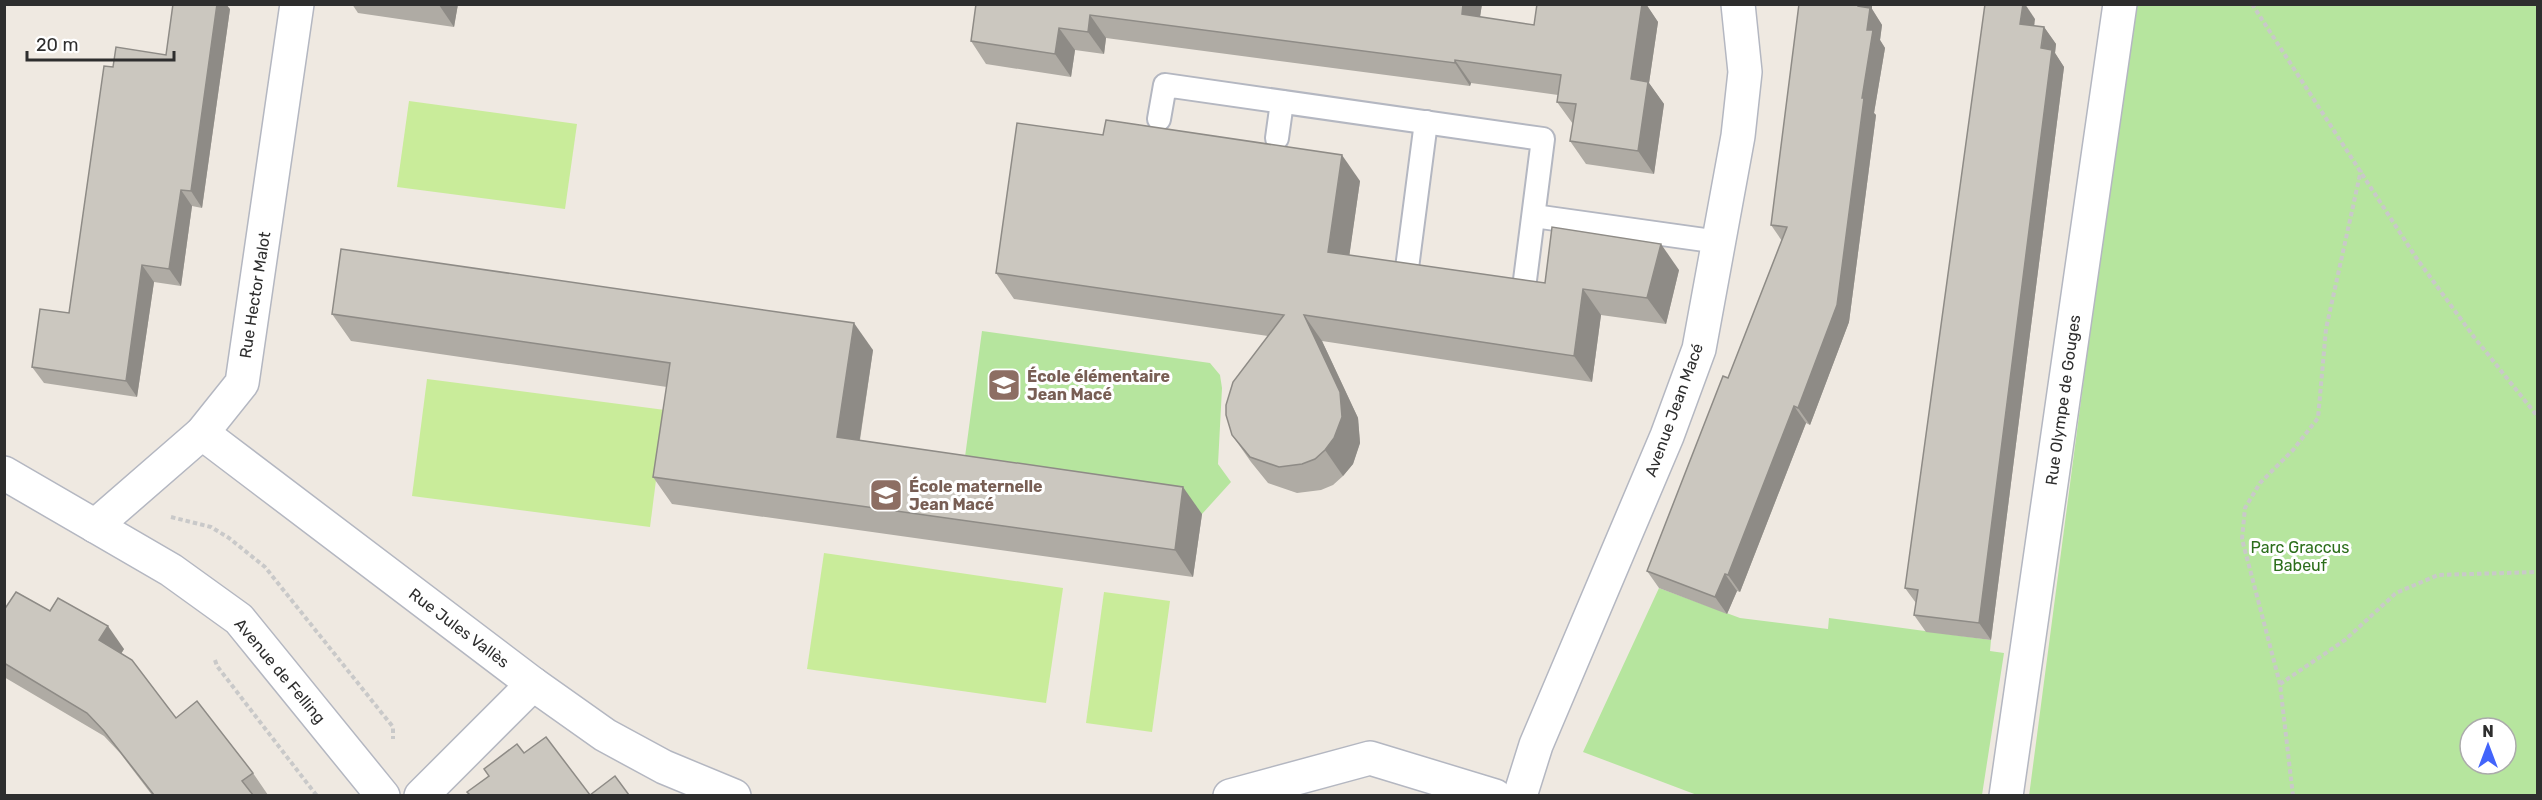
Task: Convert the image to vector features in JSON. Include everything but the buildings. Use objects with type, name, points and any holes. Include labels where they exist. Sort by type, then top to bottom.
[{"type":"street","name":"Rue Hector Malot","points":[[95,526],[202,433],[242,383],[297,4]]},
{"type":"street","name":"Avenue Jean Macé","points":[[1521,795],[1536,744],[1667,436],[1699,349],[1738,136],[1745,72],[1738,4]]},
{"type":"street","name":"Rue Olympe de Gouges","points":[[2006,795],[2120,4]]},
{"type":"street","name":"Rue Jules Vallès","points":[[202,433],[533,684],[615,740],[664,767],[734,795]]},
{"type":"street","name":"Avenue de Felling","points":[[4,474],[171,570],[239,619],[383,795]]},
{"type":"street","points":[[421,795],[533,684]]},
{"type":"street","points":[[1230,795],[1370,758],[1495,795]]},
{"type":"lane","points":[[1159,119],[1165,85],[1543,139],[1525,280]]},
{"type":"lane","points":[[1277,138],[1282,102]]},
{"type":"lane","points":[[1407,268],[1426,122]]},
{"type":"lane","points":[[1534,216],[1719,242]]},
{"type":"path","points":[[2252,4],[2417,259],[2474,337],[2538,417]]},
{"type":"path","points":[[2293,795],[2280,684],[2242,539],[2245,508],[2260,483],[2293,450],[2318,418],[2326,329],[2361,170]]},
{"type":"path","points":[[2280,684],[2345,640],[2396,593],[2438,575],[2538,572]]},
{"type":"path","points":[[213,657],[217,666],[317,795]]},
{"type":"green space","name":"Parc Graccus Babeuf","points":[[2133,5],[2537,5],[2537,795],[2029,796]]},
{"type":"green space","points":[[409,101],[577,124],[565,209],[397,187]]},
{"type":"green space","points":[[982,331],[1210,363],[1220,375],[1222,388],[1218,464],[1231,482],[1202,514],[962,479]]},
{"type":"green space","points":[[427,379],[665,410],[650,527],[412,496]]},
{"type":"green space","points":[[824,553],[1063,588],[1046,703],[807,669]]},
{"type":"green space","points":[[1659,588],[1740,618],[1828,629],[1829,618],[1991,640],[1990,651],[2004,653],[1982,795],[1697,795],[1583,752]]},
{"type":"green space","points":[[1104,592],[1170,601],[1152,732],[1086,723]]},
{"type":"place","name":"École élémentaire Jean Macé","points":[[1004,385]]},
{"type":"place","name":"École maternelle Jean Macé","points":[[886,495]]}]
